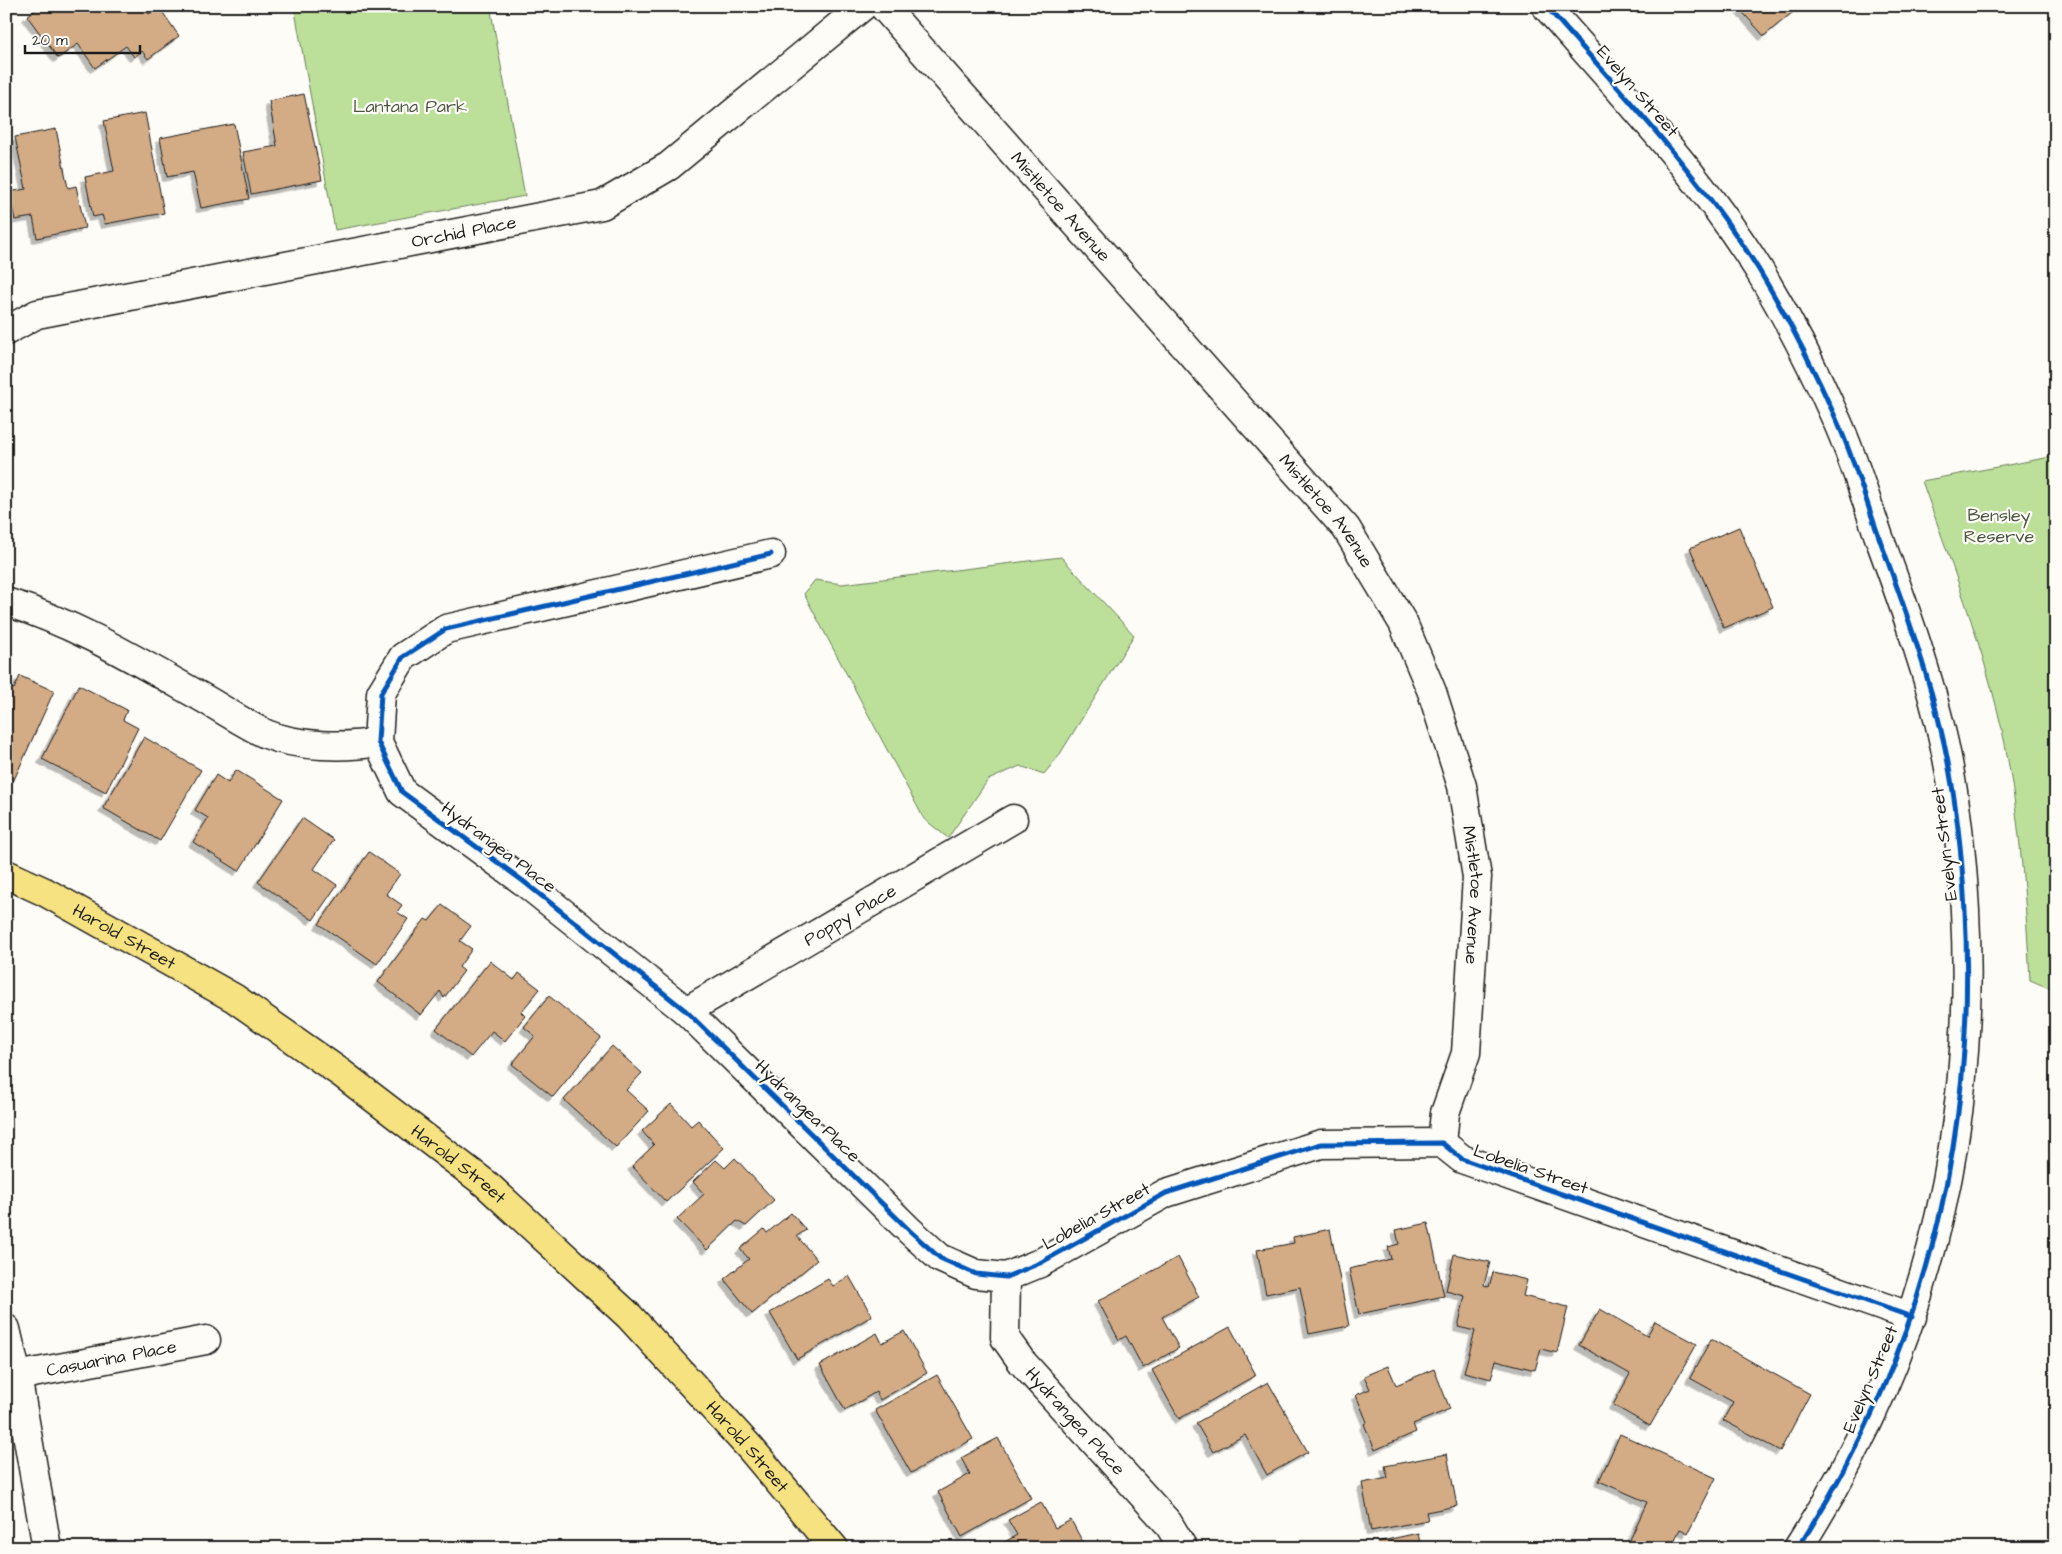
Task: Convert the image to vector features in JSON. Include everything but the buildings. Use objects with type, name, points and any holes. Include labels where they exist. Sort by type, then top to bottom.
[{"type":"main road","name":"Harold Street","points":[[6,874],[45,892],[234,998],[342,1073],[486,1184],[629,1316],[750,1449],[834,1548]]},
{"type":"street","name":"Orchid Place","points":[[6,330],[37,314],[602,205],[669,166],[863,6]]},
{"type":"street","name":"Mistletoe Avenue","points":[[883,6],[1346,528],[1403,623],[1432,692],[1462,786],[1477,877],[1466,1053],[1445,1113],[1442,1143]]},
{"type":"street","name":"Evelyn Street","points":[[1546,6],[1644,117],[1722,215],[1792,327],[1838,423],[1921,658],[1944,743],[1960,840],[1968,967],[1966,1041],[1953,1157],[1934,1240],[1912,1317],[1874,1411],[1826,1505],[1798,1548]]},
{"type":"street","points":[[6,602],[32,610],[99,640],[267,734],[313,745],[340,746],[378,742],[382,693],[403,657],[446,629],[771,554]]},
{"type":"street","name":"Hydrangea Place","points":[[378,742],[402,792],[523,881],[686,1011],[940,1258],[976,1274],[1006,1277],[1005,1338],[1022,1362],[1168,1523],[1183,1548]]},
{"type":"street","name":"Poppy Place","points":[[686,1011],[1013,819]]},
{"type":"street","name":"Lobelia Street","points":[[1006,1277],[1040,1263],[1166,1193],[1321,1144],[1442,1143],[1462,1159],[1912,1317]]},
{"type":"street","points":[[6,1329],[17,1376],[48,1548]]},
{"type":"street","name":"Casuarina Place","points":[[17,1376],[206,1340]]},
{"type":"green space","name":"Lantana Park","points":[[294,6],[490,6],[525,196],[335,230]]},
{"type":"green space","name":"Bensley Reserve","points":[[2056,456],[2056,991],[2030,980],[2020,842],[2013,787],[2001,725],[1971,619],[1922,481]]},
{"type":"green space","points":[[1061,557],[1134,635],[1058,757],[1044,774],[1020,766],[988,780],[948,838],[924,819],[804,594],[815,580],[842,584]]},
{"type":"cycle path","points":[[1546,6],[1658,134],[1711,200],[1759,270],[1800,344],[1843,435],[1907,615],[1938,717],[1952,785],[1964,890],[1966,996],[1962,1080],[1950,1162],[1933,1243],[1909,1322],[1879,1399],[1842,1474],[1798,1548]]},
{"type":"cycle path","points":[[771,554],[446,629],[403,657],[381,693],[378,742],[402,792],[523,881],[686,1011],[910,1231],[940,1258],[976,1274],[1006,1277],[1040,1263],[1166,1193],[1321,1144],[1442,1143],[1462,1159],[1912,1317]]}]
